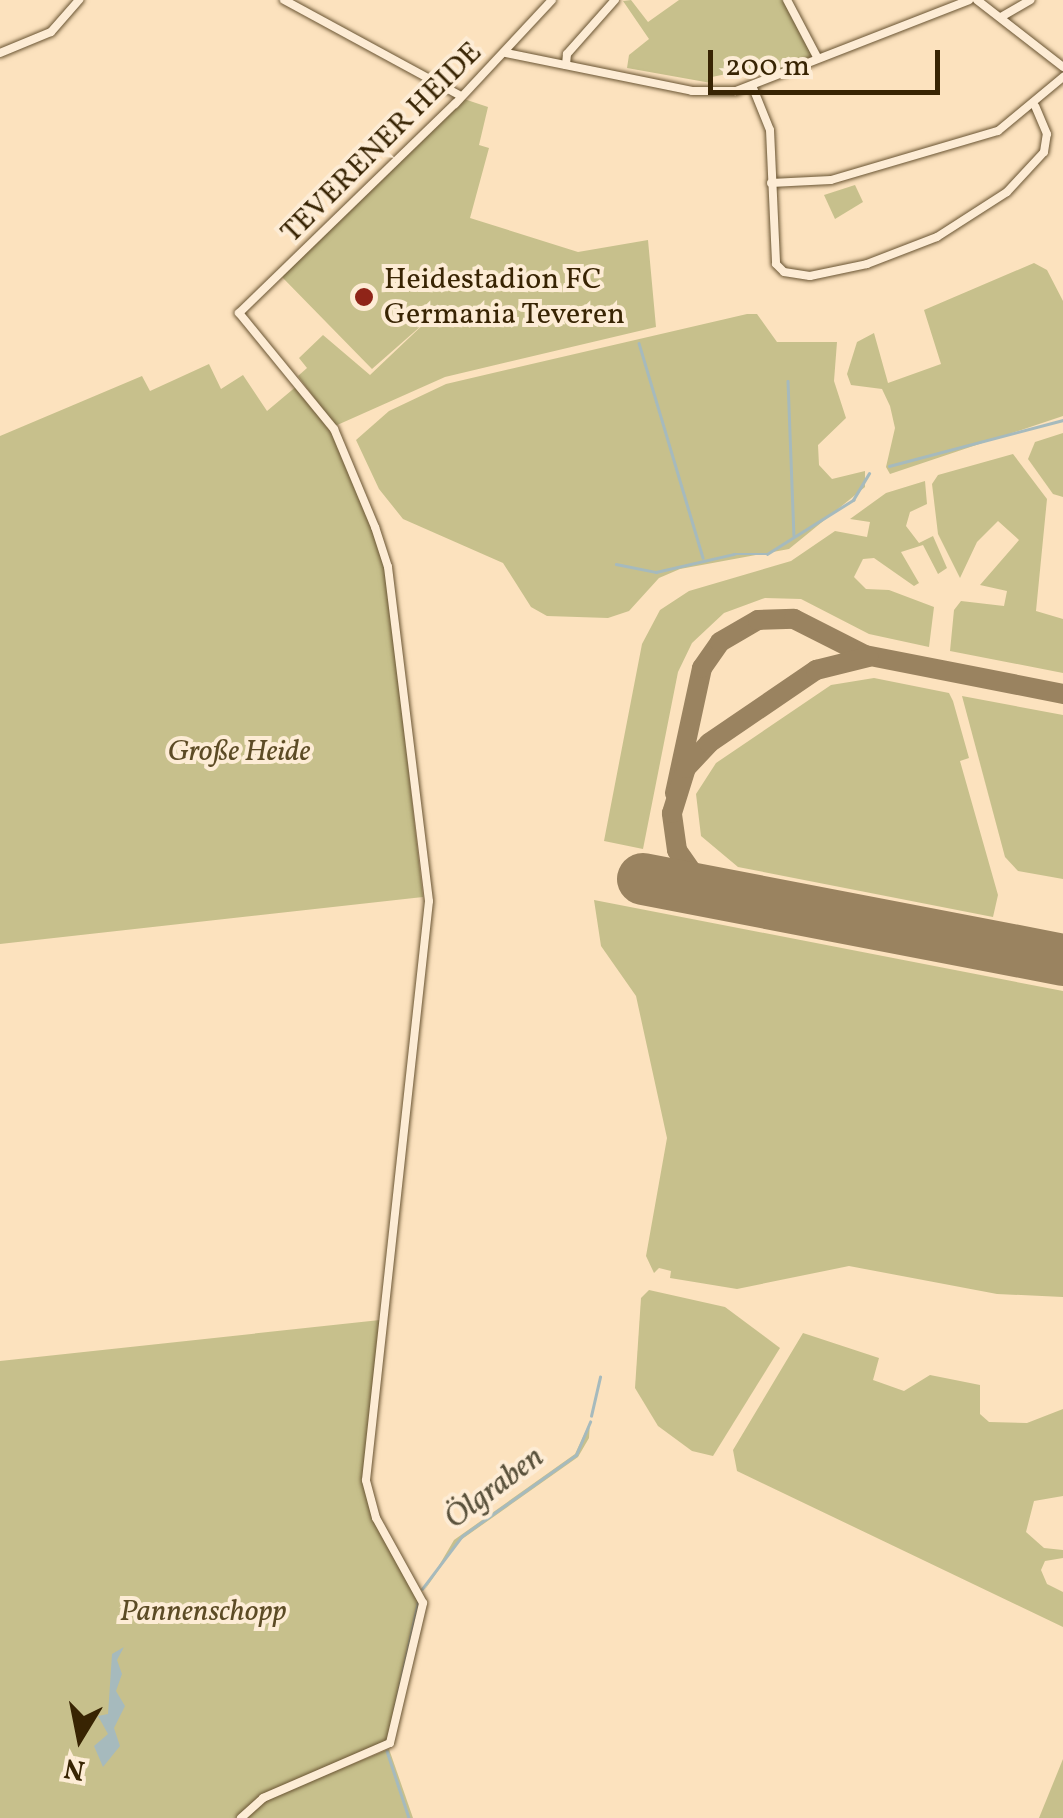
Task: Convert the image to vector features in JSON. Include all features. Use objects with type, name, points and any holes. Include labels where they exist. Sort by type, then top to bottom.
[{"type":"street","points":[[0,53],[51,32],[80,0]]},
{"type":"street","points":[[284,0],[461,96]]},
{"type":"street","name":"TEVERENER HEIDE","points":[[241,1818],[263,1798],[390,1742],[423,1599],[370,1504],[366,1470],[427,934],[426,872],[388,567],[376,526],[334,429],[239,313],[461,96],[552,0]]},
{"type":"street","points":[[566,65],[567,54],[615,0]]},
{"type":"street","points":[[787,0],[818,57]]},
{"type":"street","points":[[506,53],[692,91],[753,88],[818,57],[960,9],[969,0]]},
{"type":"street","points":[[977,0],[1063,67]]},
{"type":"street","points":[[1001,17],[1016,4],[1030,0]]},
{"type":"street","points":[[772,184],[858,173],[998,131],[1035,106],[1063,78]]},
{"type":"street","points":[[753,88],[770,130],[776,264],[784,272],[830,275],[937,237],[1028,173],[1046,142],[1035,106]]},
{"type":"green space","points":[[631,0],[648,22],[679,0],[783,0],[812,56],[777,75],[774,64],[712,77],[711,83],[627,68],[629,55],[649,39],[623,1]]},
{"type":"green space","points":[[464,99],[488,107],[479,145],[489,148],[470,218],[578,252],[648,240],[656,327],[445,377],[335,426],[298,376],[307,368],[299,358],[323,335],[370,375],[430,318],[372,369],[282,277]]},
{"type":"green space","points":[[855,185],[863,202],[835,219],[824,195]]},
{"type":"green space","points":[[1034,263],[1047,270],[1063,301],[1063,416],[890,474],[886,467],[895,428],[890,406],[882,389],[851,385],[847,374],[857,342],[874,333],[888,383],[941,364],[924,310]]},
{"type":"green space","points":[[757,314],[777,342],[837,342],[834,381],[846,418],[818,445],[819,465],[832,479],[865,471],[865,487],[789,549],[680,569],[659,578],[629,611],[608,618],[547,616],[531,607],[503,563],[403,519],[379,489],[356,440],[389,411],[446,384]]},
{"type":"green space","name":"Große Heide","points":[[209,364],[221,389],[243,375],[267,411],[298,385],[348,458],[385,564],[423,897],[0,944],[0,436],[142,376],[150,391]]},
{"type":"green space","points":[[1063,433],[1063,497],[1053,494],[1028,459],[1035,442]]},
{"type":"green space","points":[[1013,454],[1047,499],[1036,611],[1063,619],[1063,673],[950,651],[954,610],[961,601],[1004,606],[1007,591],[980,585],[1019,540],[998,521],[977,542],[960,578],[938,534],[932,484],[938,475]]},
{"type":"green space","points":[[925,481],[927,504],[910,512],[906,526],[919,543],[933,536],[947,568],[938,574],[923,545],[901,552],[919,583],[914,586],[874,558],[863,559],[854,577],[866,589],[889,590],[934,607],[929,647],[869,634],[801,599],[765,598],[724,613],[692,643],[678,672],[643,849],[604,841],[642,644],[660,610],[689,591],[791,561],[835,531],[867,537],[870,522],[850,519],[886,493]]},
{"type":"green space","points":[[874,678],[949,693],[953,701],[969,758],[960,761],[998,895],[993,917],[738,867],[701,836],[696,794],[716,763],[831,685]]},
{"type":"green space","points":[[962,696],[1063,715],[1063,879],[1018,871],[1005,857]]},
{"type":"green space","points":[[594,900],[1063,991],[1063,1297],[997,1294],[849,1266],[737,1289],[670,1278],[671,1271],[659,1268],[654,1273],[646,1256],[667,1138],[636,996],[601,946]]},
{"type":"green space","points":[[649,1290],[725,1307],[780,1348],[713,1456],[692,1451],[658,1426],[635,1388],[641,1298]]},
{"type":"green space","name":"Pannenschopp","points":[[380,1320],[365,1492],[421,1600],[390,1740],[260,1798],[237,1818],[0,1818],[0,1361]]},
{"type":"green space","points":[[803,1333],[879,1358],[873,1380],[904,1391],[930,1375],[980,1385],[980,1414],[989,1422],[1027,1423],[1063,1409],[1063,1496],[1034,1501],[1026,1532],[1044,1548],[1063,1550],[1063,1558],[1045,1561],[1041,1570],[1047,1584],[1063,1592],[1063,1627],[737,1471],[733,1450]]},
{"type":"green space","points":[[590,1422],[589,1438],[578,1457],[458,1542],[424,1591],[454,1540],[575,1454]]},
{"type":"green space","points":[[389,1749],[413,1818],[245,1818],[267,1799]]},
{"type":"green space","points":[[1063,1759],[1063,1818],[1039,1818]]},
{"type":"shaded area","points":[[124,1647],[117,1660],[122,1674],[116,1691],[125,1706],[114,1728],[120,1746],[103,1767],[94,1746],[108,1734],[98,1716],[108,1714],[112,1654]]},
{"type":"waterway","points":[[639,343],[703,558]]},
{"type":"waterway","points":[[788,381],[794,535]]},
{"type":"waterway","points":[[889,466],[1063,420]]},
{"type":"waterway","points":[[616,564],[656,572],[734,554],[767,554],[853,500],[869,473]]},
{"type":"waterway","name":"Ölgraben","points":[[591,1416],[600,1377]]},
{"type":"waterway","name":"Ölgraben","points":[[422,1589],[462,1536],[576,1455],[590,1422]]},
{"type":"waterway","name":"Ölgraben","points":[[394,1711],[418,1602]]},
{"type":"waterway","name":"Ölgraben","points":[[387,1751],[409,1818]]},
{"type":"taxiway","points":[[675,793],[702,668],[720,642],[758,620],[794,619],[865,655],[1063,694]]},
{"type":"taxiway","points":[[730,896],[697,879],[677,850],[672,813],[686,768],[709,743],[816,670],[868,657]]},
{"type":"runway","points":[[643,879],[1063,960]]},
{"type":"place","name":"Heidestadion FC Germania Teveren","points":[[364,297]]}]
